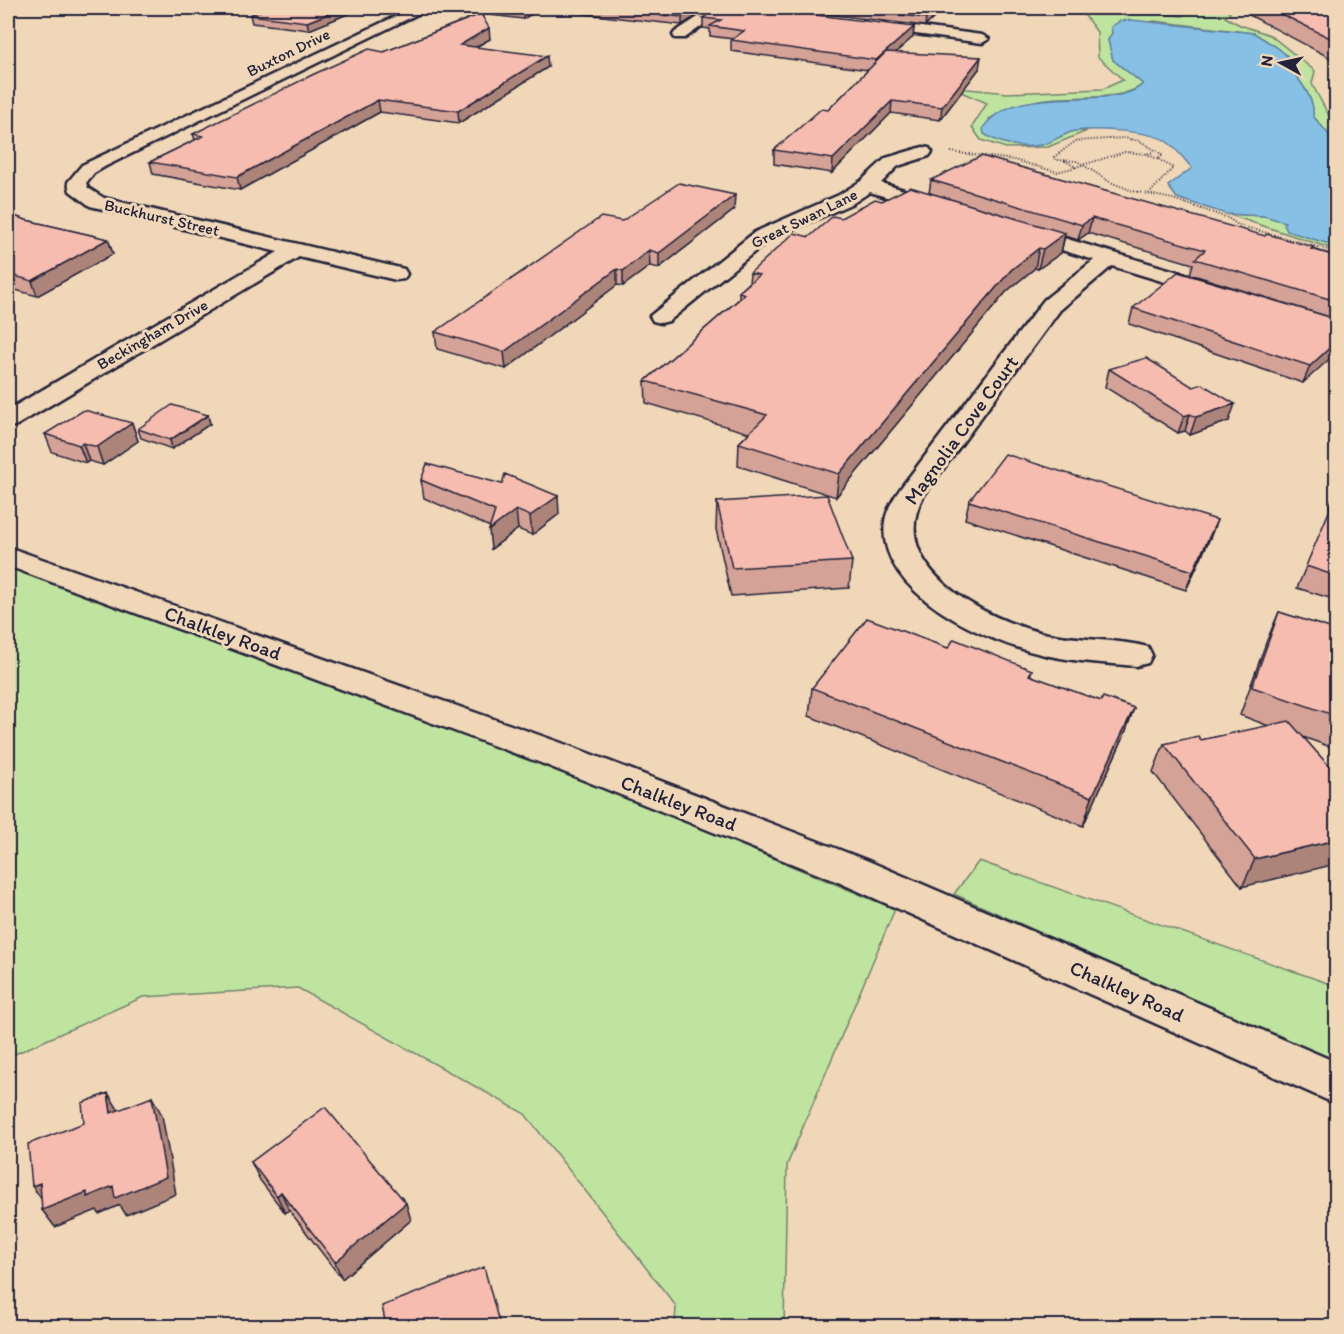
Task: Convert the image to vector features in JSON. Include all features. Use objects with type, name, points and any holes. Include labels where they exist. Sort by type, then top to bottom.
[{"type":"street","name":"Buxton Drive","points":[[233,98],[423,8]]},
{"type":"street","points":[[680,35],[720,8]]},
{"type":"street","points":[[860,23],[982,39]]},
{"type":"street","name":"Buckhurst Street","points":[[233,98],[88,169],[77,182],[79,191],[97,202],[396,274]]},
{"type":"street","name":"Great Swan Lane","points":[[662,316],[762,236],[829,208],[868,185],[892,162],[923,152]]},
{"type":"street","points":[[868,185],[954,211]]},
{"type":"street","points":[[998,225],[1234,296]]},
{"type":"street","name":"Beckingham Drive","points":[[8,420],[298,249]]},
{"type":"street","name":"Magnolia Cove Court","points":[[1109,258],[1052,305],[906,500],[899,528],[901,543],[909,562],[924,582],[971,618],[1002,632],[1051,646],[1136,655]]},
{"type":"street","name":"Chalkley Road","points":[[8,556],[554,754],[841,866],[1336,1083]]},
{"type":"path","points":[[1076,166],[1054,157],[1076,141],[1132,139],[1140,141],[1163,155],[1158,159]]},
{"type":"path","points":[[951,152],[1014,160],[1057,172],[1125,152],[1146,154],[1173,168],[1149,194]]},
{"type":"path","points":[[1146,154],[1155,152]]},
{"type":"path","points":[[1065,161],[1077,161],[1110,182],[1173,199],[1228,218],[1238,225],[1336,252]]},
{"type":"green space","points":[[1079,8],[1130,8],[1143,12],[1183,16],[1185,12],[1178,8],[1226,8],[1230,13],[1225,17],[1240,25],[1270,35],[1315,71],[1312,84],[1336,129],[1336,143],[1313,116],[1310,99],[1294,73],[1295,63],[1278,48],[1254,33],[1154,21],[1112,33],[1108,40],[1113,60],[1143,84],[1134,90],[1110,96],[1038,100],[1016,106],[989,119],[1017,145],[1042,145],[1073,131],[1087,131],[1048,147],[1006,148],[981,140],[972,127],[987,103],[949,87],[1007,93],[1103,89],[1123,80],[1098,57],[1097,32]]},
{"type":"green space","points":[[1227,214],[1264,216],[1286,222],[1287,231],[1336,246],[1336,250]]},
{"type":"green space","points":[[8,566],[584,780],[895,909],[787,1165],[784,1326],[675,1326],[676,1306],[525,1114],[298,988],[143,997],[8,1057]]},
{"type":"green space","points":[[979,861],[1336,986],[1336,1061],[1177,994],[954,894]]},
{"type":"water","points":[[1131,20],[1254,33],[1278,48],[1295,63],[1294,73],[1310,99],[1313,116],[1336,143],[1336,246],[1287,231],[1285,222],[1264,216],[1226,214],[1177,198],[1168,186],[1192,168],[1173,147],[1158,138],[1120,131],[1091,130],[1067,133],[1045,144],[1019,146],[1004,143],[984,134],[983,128],[999,113],[1019,104],[1041,100],[1110,97],[1129,92],[1143,84],[1113,60],[1108,40],[1112,33],[1111,27],[1120,21]]},
{"type":"building","points":[[268,8],[343,8],[307,22],[250,15]]},
{"type":"building","points":[[486,8],[530,8],[523,12]]},
{"type":"building","points":[[592,8],[698,8],[682,17]]},
{"type":"building","points":[[718,8],[759,8],[914,27],[876,60],[731,40],[744,31],[710,26],[721,20],[703,18]]},
{"type":"building","points":[[839,8],[938,8],[926,18]]},
{"type":"building","points":[[1269,8],[1336,8],[1336,41]]},
{"type":"building","points":[[481,14],[489,28],[460,45],[547,56],[458,111],[378,100],[237,177],[150,162],[203,136],[193,134],[369,49],[384,52]]},
{"type":"building","points":[[886,52],[981,57],[942,107],[892,101],[833,159],[774,150],[821,109],[828,110]]},
{"type":"building","points":[[981,156],[1265,236],[1267,234],[1336,256],[1336,301],[1195,259],[1205,250],[1092,218],[1082,225],[931,180]]},
{"type":"building","points":[[679,183],[735,195],[659,253],[649,250],[623,271],[617,269],[504,352],[435,332],[601,217],[622,221]]},
{"type":"building","points":[[910,187],[1065,233],[1043,249],[1039,248],[1011,270],[839,474],[739,443],[767,415],[645,381],[745,294],[739,292],[759,275],[750,273],[794,233],[809,237],[833,216],[841,218],[875,199],[882,201]]},
{"type":"building","points":[[8,214],[108,239],[32,281],[8,274]]},
{"type":"building","points":[[1178,272],[1336,319],[1336,342],[1310,366],[1133,308]]},
{"type":"building","points":[[1146,358],[1193,387],[1202,384],[1235,404],[1196,417],[1190,414],[1184,416],[1109,369]]},
{"type":"building","points":[[172,405],[208,415],[170,440],[138,429]]},
{"type":"building","points":[[84,410],[132,423],[97,447],[83,443],[79,445],[45,434]]},
{"type":"building","points":[[1005,454],[1217,520],[1193,571],[969,501]]},
{"type":"building","points":[[427,464],[502,484],[505,474],[558,496],[530,516],[516,510],[489,530],[495,511],[421,480]]},
{"type":"building","points":[[827,495],[852,561],[732,568],[717,502]]},
{"type":"building","points":[[1336,495],[1336,576],[1306,566]]},
{"type":"building","points":[[1279,612],[1336,630],[1336,716],[1252,687]]},
{"type":"building","points":[[867,618],[948,648],[954,639],[1032,670],[1029,675],[1101,701],[1103,697],[1134,708],[1092,797],[812,688]]},
{"type":"building","points":[[1289,721],[1336,774],[1336,840],[1255,859],[1164,744],[1198,736],[1201,740]]},
{"type":"building","points":[[108,1093],[111,1113],[152,1097],[166,1177],[115,1198],[113,1186],[87,1197],[87,1192],[42,1210],[40,1183],[32,1186],[28,1144],[84,1123],[82,1103]]},
{"type":"building","points":[[325,1107],[406,1203],[335,1262],[281,1192],[277,1196],[251,1162]]},
{"type":"building","points":[[484,1267],[500,1326],[386,1326],[382,1306]]}]
